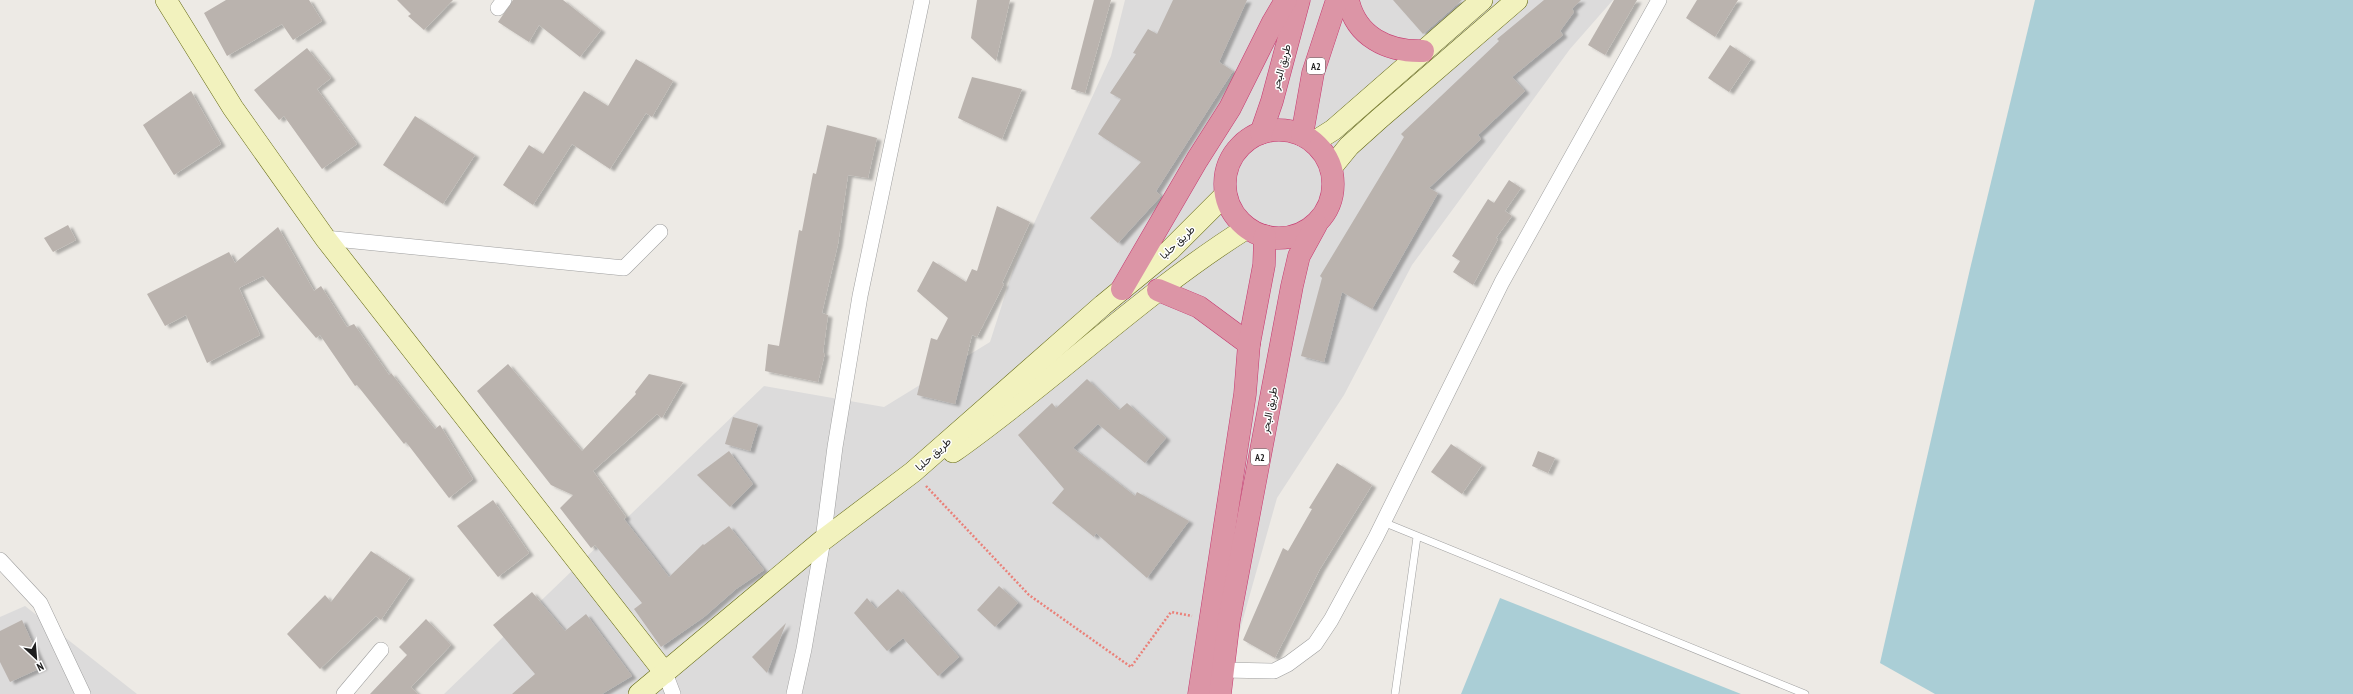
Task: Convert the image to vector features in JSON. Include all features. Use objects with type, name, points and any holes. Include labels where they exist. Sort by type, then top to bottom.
[{"type":"highway","points":[[1122,289],[1197,160],[1230,108],[1273,22],[1286,0]]},
{"type":"highway","name":"طريق البحر","points":[[1261,133],[1272,101],[1299,0]]},
{"type":"highway","name":"A2","points":[[1256,232],[1292,237],[1316,225],[1328,208],[1334,189],[1332,168],[1325,154],[1308,139],[1313,73],[1337,0]]},
{"type":"highway","points":[[1348,0],[1356,23],[1372,38],[1390,48],[1407,51],[1423,51]]},
{"type":"highway","points":[[1256,232],[1233,213],[1226,194],[1226,175],[1232,157],[1245,143],[1261,133],[1282,130],[1308,139]]},
{"type":"highway","name":"طريق البحر","points":[[1199,694],[1220,619],[1299,256],[1316,225]]},
{"type":"highway","name":"طريق البحر","points":[[1220,694],[1224,670],[1220,619],[1245,394],[1249,344],[1264,265],[1256,232]]},
{"type":"highway","points":[[1158,290],[1199,307],[1249,344]]},
{"type":"main road","points":[[166,0],[245,126],[325,238],[665,673]]},
{"type":"main road","points":[[1308,139],[1333,130],[1482,0]]},
{"type":"main road","points":[[1332,168],[1349,146],[1374,123],[1516,0]]},
{"type":"main road","name":"طريق حلبا","points":[[913,472],[1122,289],[1170,250],[1226,194]]},
{"type":"main road","name":"طريق حلبا","points":[[913,472],[950,454],[991,425],[1158,290],[1213,249],[1256,232]]},
{"type":"main road","points":[[639,694],[823,540],[913,472]]},
{"type":"street","points":[[794,694],[804,649],[823,540],[835,448],[860,296],[922,0]]},
{"type":"street","points":[[1224,670],[1274,671],[1302,656],[1315,644],[1331,620],[1383,522],[1502,282],[1659,0]]},
{"type":"street","points":[[325,238],[624,268],[660,232]]},
{"type":"street","points":[[0,560],[40,603],[83,694]]},
{"type":"street","points":[[344,694],[381,650]]},
{"type":"street","points":[[665,673],[673,694]]},
{"type":"lane","points":[[1383,522],[1805,694]]},
{"type":"lane","points":[[1395,694],[1417,537]]},
{"type":"path","points":[[913,472],[1029,595],[1131,667],[1171,612],[1220,619]]},
{"type":"shaded area","points":[[1125,0],[1613,0],[1570,49],[1412,265],[1344,395],[1277,498],[1222,694],[444,694],[764,386],[884,407],[990,342],[1014,267],[1111,56]]},
{"type":"shaded area","points":[[25,606],[137,694],[0,694],[0,617]]},
{"type":"water","points":[[2035,0],[2353,0],[2353,694],[1935,694],[1880,663],[1970,269]]},
{"type":"water","points":[[1500,598],[1741,694],[1461,694]]},
{"type":"building","points":[[226,0],[309,0],[322,21],[293,40],[282,24],[227,56],[204,13]]},
{"type":"building","points":[[397,0],[453,0],[424,30],[408,16],[411,14]]},
{"type":"building","points":[[513,0],[563,0],[601,30],[580,57],[539,25],[529,42],[498,22]]},
{"type":"building","points":[[977,0],[1010,0],[996,61],[971,38]]},
{"type":"building","points":[[1094,0],[1111,0],[1085,93],[1071,89]]},
{"type":"building","points":[[1173,0],[1247,0],[1219,62],[1233,71],[1156,191],[1161,196],[1118,243],[1090,218],[1141,162],[1098,134],[1121,99],[1110,93],[1136,54],[1133,53],[1148,29],[1157,34]]},
{"type":"building","points":[[1393,0],[1462,0],[1423,34]]},
{"type":"building","points":[[1544,0],[1581,0],[1572,9],[1574,12],[1560,31],[1563,35],[1512,77],[1525,91],[1478,135],[1481,139],[1429,188],[1438,193],[1372,309],[1342,292],[1324,362],[1301,356],[1322,278],[1320,276],[1404,137],[1401,134],[1499,41],[1497,39]]},
{"type":"building","points":[[1614,0],[1637,0],[1605,55],[1588,45]]},
{"type":"building","points":[[1697,0],[1738,0],[1715,37],[1686,18]]},
{"type":"building","points":[[1730,45],[1751,59],[1729,92],[1708,78]]},
{"type":"building","points":[[307,48],[331,78],[317,89],[357,144],[322,169],[284,116],[279,120],[254,90]]},
{"type":"building","points":[[636,59],[673,81],[652,117],[646,113],[610,169],[572,144],[533,205],[503,185],[529,145],[543,154],[584,91],[608,106]]},
{"type":"building","points":[[972,77],[1022,89],[1002,139],[958,118]]},
{"type":"building","points":[[191,91],[221,144],[174,175],[143,125]]},
{"type":"building","points":[[415,116],[475,155],[443,204],[383,165]]},
{"type":"building","points":[[827,125],[877,138],[868,178],[848,175],[838,244],[822,313],[828,315],[823,353],[825,353],[818,382],[765,371],[768,344],[779,346],[799,230],[802,231],[813,173],[816,174]]},
{"type":"building","points":[[1509,180],[1521,188],[1505,211],[1512,216],[1496,238],[1498,239],[1473,285],[1453,272],[1460,261],[1452,256],[1488,199],[1494,203]]},
{"type":"building","points":[[997,206],[1030,222],[1002,283],[1004,284],[977,337],[972,335],[955,404],[917,395],[931,338],[937,340],[948,318],[917,291],[933,261],[966,282],[972,269],[977,271]]},
{"type":"building","points":[[68,225],[76,240],[53,252],[44,238]]},
{"type":"building","points":[[278,227],[314,291],[321,286],[347,327],[354,324],[389,375],[391,373],[435,429],[440,425],[473,479],[449,498],[406,442],[404,444],[357,385],[355,386],[320,335],[316,338],[263,276],[239,288],[260,335],[207,363],[186,315],[165,326],[147,294],[229,252],[235,263]]},
{"type":"building","points":[[508,364],[582,451],[636,394],[635,392],[649,374],[683,382],[662,418],[657,414],[593,471],[626,517],[624,519],[669,577],[703,544],[704,545],[729,526],[764,570],[736,589],[704,617],[661,647],[634,609],[642,603],[595,545],[591,548],[560,508],[573,495],[551,485],[477,391]]},
{"type":"building","points":[[1087,379],[1119,410],[1127,403],[1166,438],[1145,463],[1098,424],[1073,448],[1135,496],[1137,492],[1189,521],[1147,578],[1096,533],[1094,537],[1052,503],[1064,489],[1018,435],[1052,403],[1056,408]]},
{"type":"building","points":[[733,417],[758,424],[750,451],[725,444]]},
{"type":"building","points":[[1451,444],[1482,465],[1462,494],[1431,472]]},
{"type":"building","points":[[729,451],[753,484],[730,507],[697,475]]},
{"type":"building","points":[[1538,451],[1555,458],[1548,473],[1532,466]]},
{"type":"building","points":[[1337,463],[1372,485],[1320,569],[1275,658],[1243,640],[1283,548],[1288,551],[1312,509],[1309,508]]},
{"type":"building","points":[[493,500],[529,553],[498,577],[457,526]]},
{"type":"building","points":[[371,551],[410,577],[381,620],[376,616],[320,669],[287,634],[325,595],[331,602]]},
{"type":"building","points":[[999,586],[1018,603],[995,627],[977,610]]},
{"type":"building","points":[[898,589],[959,657],[938,676],[903,638],[887,651],[854,613],[867,598],[876,609]]},
{"type":"building","points":[[532,592],[565,631],[586,614],[632,676],[602,694],[512,694],[535,674],[493,625]]},
{"type":"building","points":[[426,619],[451,645],[411,687],[418,694],[370,694],[407,655],[399,647]]},
{"type":"building","points":[[22,620],[43,667],[10,682],[0,662],[0,631]]},
{"type":"building","points":[[786,623],[767,673],[752,657]]}]
